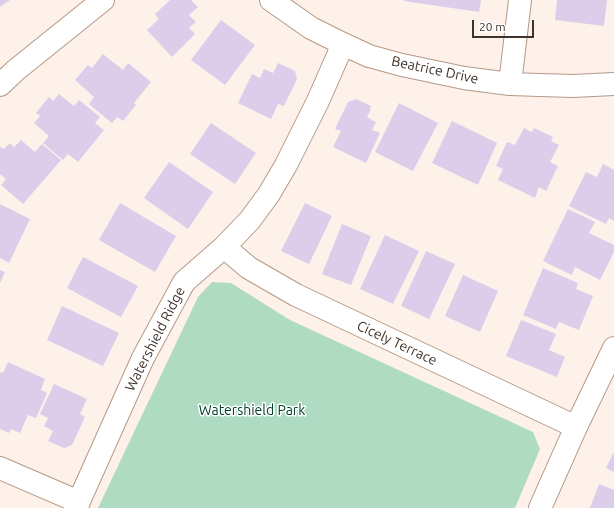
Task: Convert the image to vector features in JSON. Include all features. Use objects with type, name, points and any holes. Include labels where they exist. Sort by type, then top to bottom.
[{"type":"street","points":[[0,85],[16,70],[103,0]]},
{"type":"street","name":"Beatrice Drive","points":[[271,0],[311,28],[342,44],[369,56],[428,71],[464,78],[510,84],[573,86],[614,84]]},
{"type":"street","points":[[510,84],[520,0]]},
{"type":"street","name":"Watershield Ridge","points":[[77,505],[143,358],[184,282],[224,247],[250,220],[269,194],[286,165],[318,101],[342,44]]},
{"type":"street","name":"Cicely Terrace","points":[[224,247],[249,268],[296,295],[576,427]]},
{"type":"street","points":[[540,508],[576,427],[614,348]]},
{"type":"street","points":[[0,468],[77,505]]},
{"type":"green space","name":"Watershield Park","points":[[212,282],[231,283],[290,320],[533,432],[540,449],[515,508],[98,508],[198,297]]},
{"type":"building","points":[[0,0],[10,0],[0,7]]},
{"type":"building","points":[[170,0],[191,0],[198,7],[189,15],[196,22],[189,28],[195,34],[172,57],[147,30],[159,19],[155,14]]},
{"type":"building","points":[[404,0],[481,0],[479,12]]},
{"type":"building","points":[[557,0],[607,0],[604,26],[555,20]]},
{"type":"building","points":[[221,20],[255,45],[225,85],[191,60]]},
{"type":"building","points":[[103,54],[123,70],[128,63],[151,82],[134,103],[136,105],[123,121],[117,117],[112,123],[89,104],[94,97],[75,80],[88,65],[92,68]]},
{"type":"building","points":[[278,63],[295,71],[297,79],[284,106],[278,104],[271,119],[238,103],[252,74],[260,78],[264,69],[273,73]]},
{"type":"building","points":[[59,94],[74,106],[79,100],[100,117],[95,123],[104,130],[78,162],[68,154],[63,160],[43,143],[49,136],[34,123],[40,116],[36,113],[49,97],[53,101]]},
{"type":"building","points":[[356,99],[371,106],[367,117],[376,122],[372,130],[380,133],[366,163],[333,147],[341,131],[335,129],[348,102]]},
{"type":"building","points":[[399,103],[438,123],[413,171],[375,152]]},
{"type":"building","points":[[452,121],[497,143],[478,185],[432,163]]},
{"type":"building","points":[[211,123],[256,153],[235,184],[190,154]]},
{"type":"building","points":[[524,128],[532,132],[534,128],[545,133],[553,137],[551,141],[559,145],[550,162],[558,166],[546,191],[539,187],[535,198],[498,180],[503,169],[496,166],[507,142],[515,145]]},
{"type":"building","points":[[21,140],[35,152],[42,144],[61,160],[23,204],[1,185],[6,179],[0,174],[0,148],[1,147],[4,149],[10,143],[14,147]]},
{"type":"building","points":[[169,162],[213,192],[188,229],[144,198]]},
{"type":"building","points":[[603,164],[614,170],[614,221],[609,218],[606,224],[569,206],[586,172],[597,177]]},
{"type":"building","points":[[120,203],[176,236],[155,272],[99,240]]},
{"type":"building","points":[[305,203],[332,216],[309,264],[281,251]]},
{"type":"building","points":[[0,204],[30,219],[9,263],[0,258]]},
{"type":"building","points":[[568,209],[595,222],[589,233],[614,245],[614,252],[600,280],[575,267],[572,275],[543,261]]},
{"type":"building","points":[[342,224],[371,236],[351,285],[322,274]]},
{"type":"building","points":[[385,235],[419,251],[393,304],[360,289]]},
{"type":"building","points":[[426,251],[455,264],[429,319],[401,306]]},
{"type":"building","points":[[83,257],[138,286],[121,317],[67,288]]},
{"type":"building","points":[[543,268],[578,283],[576,289],[593,296],[579,330],[559,322],[556,329],[523,315]]},
{"type":"building","points":[[0,270],[5,272],[0,283]]},
{"type":"building","points":[[463,275],[498,291],[480,332],[445,316]]},
{"type":"building","points":[[62,306],[119,333],[103,366],[47,340]]},
{"type":"building","points":[[521,320],[556,334],[549,350],[565,357],[557,377],[506,356]]},
{"type":"building","points":[[8,362],[45,379],[41,390],[47,393],[36,418],[28,415],[20,433],[11,429],[9,433],[0,429],[0,372],[3,373]]},
{"type":"building","points":[[54,384],[87,399],[80,414],[85,417],[72,445],[64,448],[48,441],[53,431],[44,426],[48,418],[40,414]]},
{"type":"building","points":[[614,452],[614,472],[606,468]]},
{"type":"building","points":[[599,484],[614,490],[614,508],[590,508]]}]
